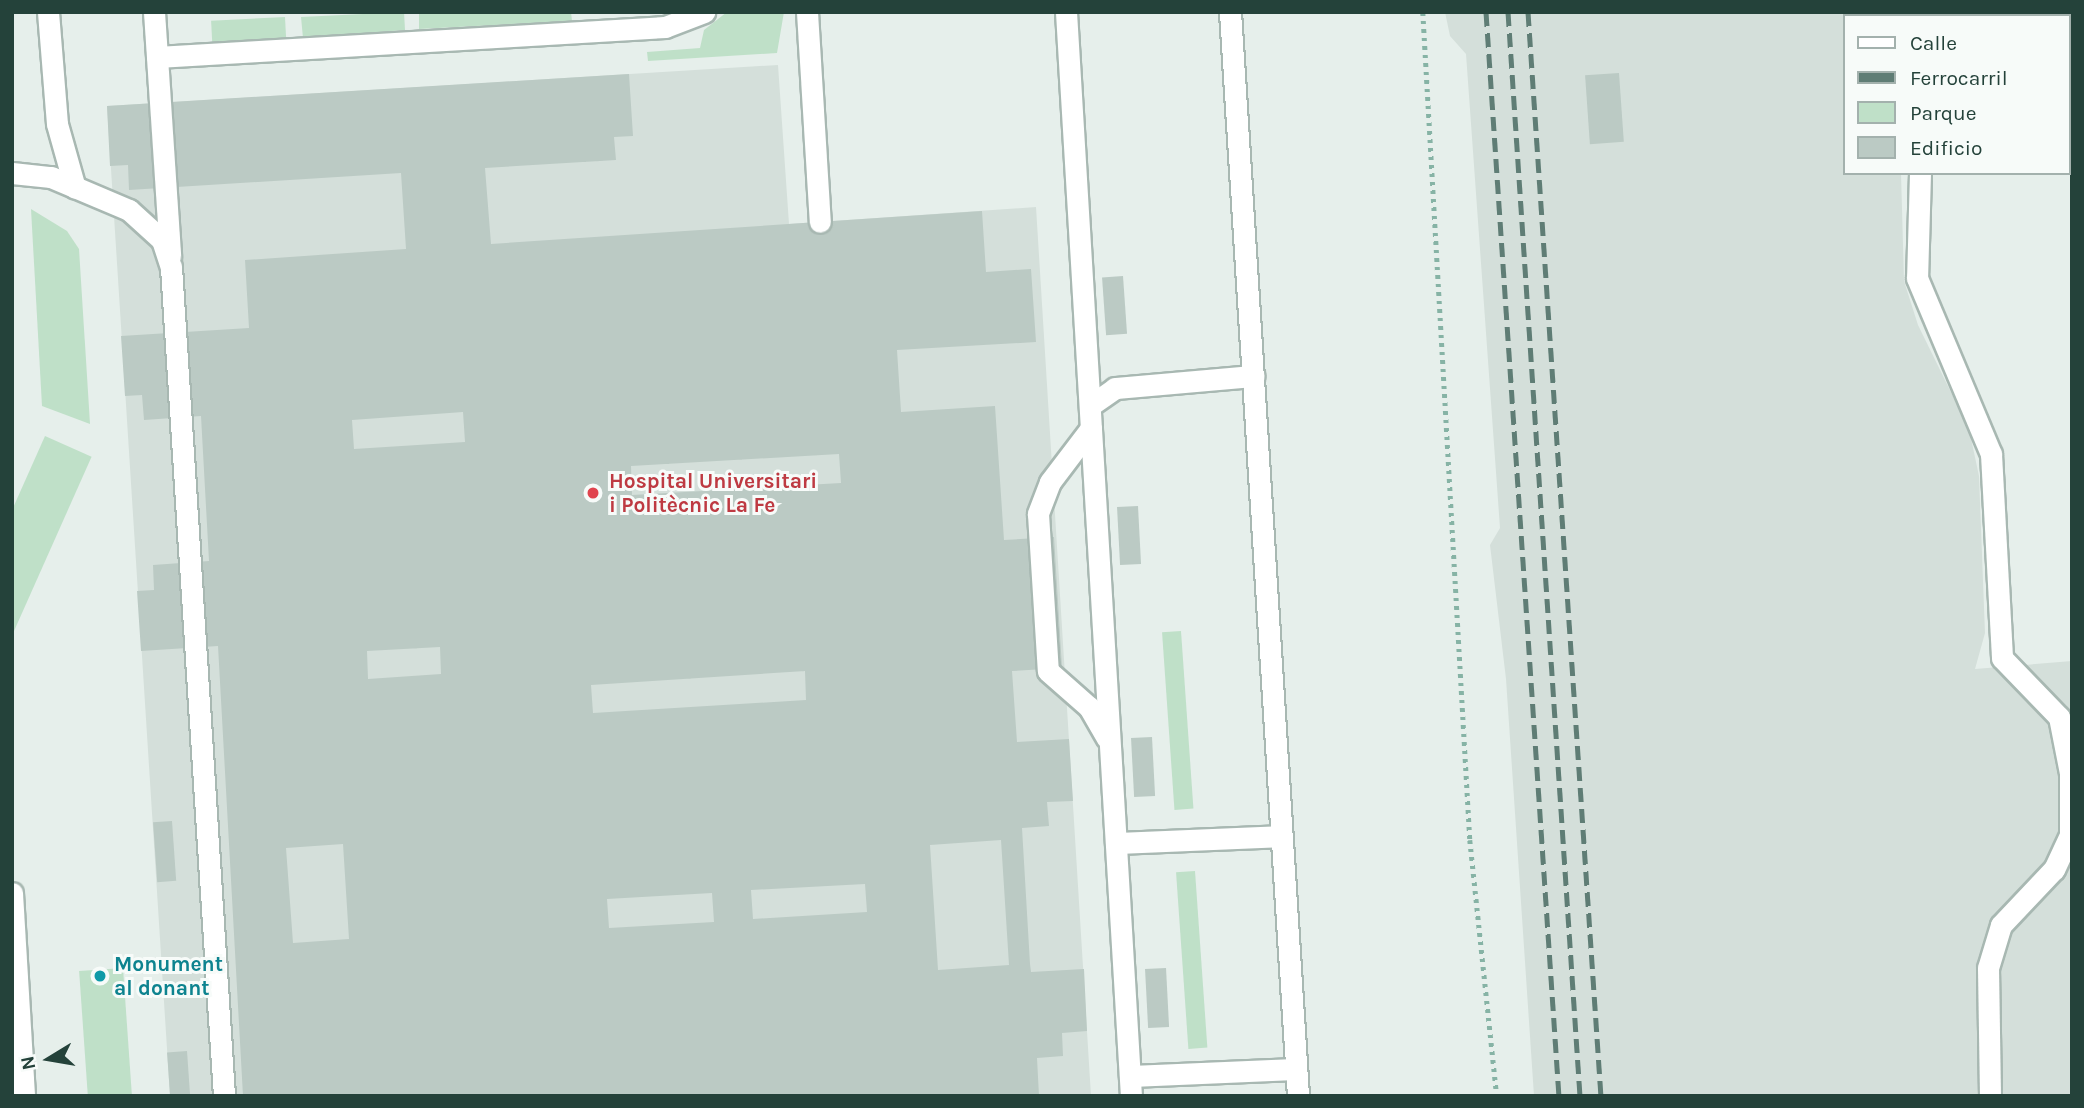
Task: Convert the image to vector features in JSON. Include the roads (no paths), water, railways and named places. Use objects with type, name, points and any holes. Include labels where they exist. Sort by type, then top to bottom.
[{"type":"street","points":[[48,12],[57,124],[75,188]]},
{"type":"street","points":[[154,12],[224,1096]]},
{"type":"street","points":[[157,57],[665,27],[704,12]]},
{"type":"street","points":[[807,12],[820,222]]},
{"type":"street","points":[[1066,12],[1130,1086],[1296,1069]]},
{"type":"street","points":[[1230,12],[1298,1096]]},
{"type":"street","points":[[12,173],[35,172],[109,198],[145,220],[162,240],[171,267]]},
{"type":"street","points":[[1920,175],[1920,290],[1991,454],[2002,658],[2059,717],[2070,773],[2070,835],[2054,869],[2001,925],[1988,968],[1990,1096]]},
{"type":"street","points":[[1091,405],[1115,388],[1253,376]]},
{"type":"street","points":[[1091,428],[1050,482],[1038,514],[1048,671],[1089,707],[1109,742]]},
{"type":"street","points":[[1116,843],[1280,836]]},
{"type":"street","points":[[12,893],[24,1096]]},
{"type":"railway","points":[[1486,12],[1559,1096]]},
{"type":"railway","points":[[1508,12],[1580,1096]]},
{"type":"railway","points":[[1528,12],[1601,1096]]},
{"type":"place","name":"Hospital Universitari i Politècnic La Fe","points":[[593,493]]},
{"type":"place","name":"Monument al donant","points":[[100,976]]}]
